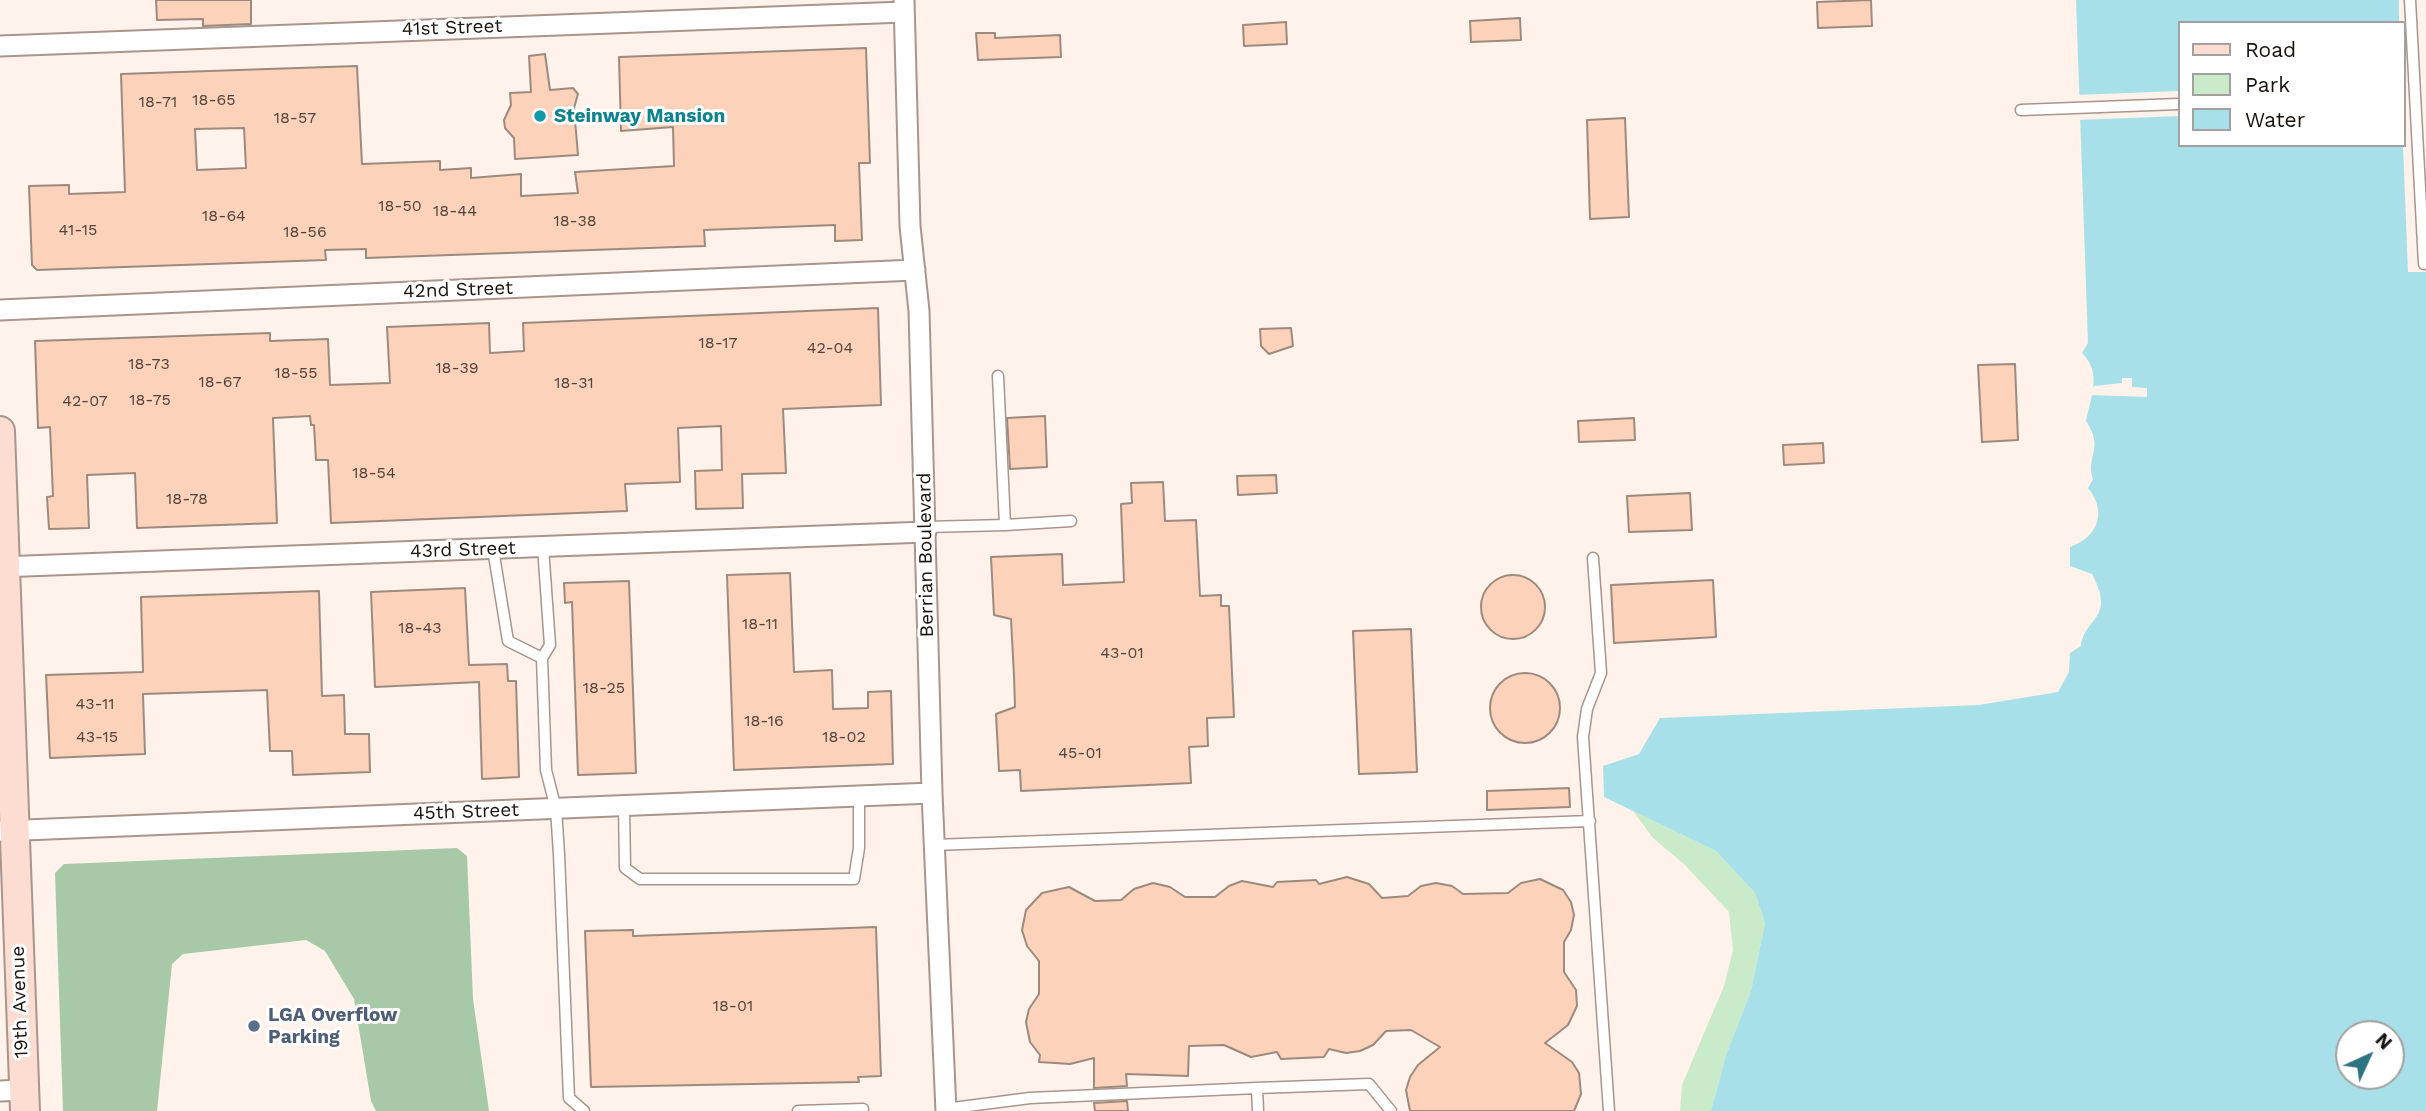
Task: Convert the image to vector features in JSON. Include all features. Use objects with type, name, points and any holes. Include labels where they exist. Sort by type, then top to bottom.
[{"type":"street","name":"41st Street","points":[[0,46],[904,6]]},
{"type":"street","name":"Berrian Boulevard","points":[[904,6],[910,226],[915,270],[926,530],[932,793],[945,1110]]},
{"type":"street","name":"42nd Street","points":[[0,310],[915,270]]},
{"type":"street","name":"19th Avenue","points":[[0,431],[7,831],[16,1097]]},
{"type":"street","name":"43rd Street","points":[[3,567],[926,530]]},
{"type":"street","name":"45th Street","points":[[7,831],[932,793]]},
{"type":"lane","points":[[2410,0],[2409,94],[2424,264]]},
{"type":"lane","points":[[2021,110],[2178,104]]},
{"type":"lane","points":[[998,376],[1005,525]]},
{"type":"lane","points":[[926,530],[1071,521]]},
{"type":"lane","points":[[543,547],[550,645],[542,658],[546,770],[556,808],[569,1098],[584,1111]]},
{"type":"lane","points":[[493,549],[508,641],[542,658]]},
{"type":"lane","points":[[1593,558],[1601,673],[1587,709],[1583,737],[1609,1111]]},
{"type":"lane","points":[[624,806],[625,868],[640,879],[854,879],[859,848],[859,796]]},
{"type":"lane","points":[[934,845],[1590,821]]},
{"type":"lane","points":[[945,1110],[1030,1098],[1369,1084],[1391,1111]]},
{"type":"lane","points":[[1257,1088],[1258,1111]]},
{"type":"lane","points":[[798,1111],[863,1109]]},
{"type":"green space","points":[[1633,811],[1716,851],[1755,893],[1765,923],[1751,991],[1726,1055],[1711,1111],[1680,1111],[1682,1085],[1724,986],[1733,950],[1729,912],[1684,864],[1653,838]]},
{"type":"green space","points":[[457,848],[467,856],[473,999],[489,1111],[376,1111],[371,1101],[354,999],[325,951],[306,940],[183,954],[172,964],[157,1111],[63,1111],[55,873],[64,864]]},
{"type":"water","points":[[2076,0],[2426,0],[2426,1111],[1711,1111],[1726,1055],[1751,991],[1765,923],[1755,893],[1716,851],[1604,797],[1603,766],[1639,754],[1660,718],[1979,705],[2058,692],[2069,672],[2070,653],[2081,646],[2097,616],[2101,600],[2092,574],[2070,566],[2070,547],[2093,531],[2098,515],[2094,497],[2088,488],[2093,479],[2091,465],[2094,439],[2086,421],[2093,385],[2092,368],[2082,353],[2088,343]]},
{"type":"pier","points":[[2399,0],[2426,0],[2426,272],[2408,272],[2403,147],[2405,21],[2399,21]]},
{"type":"pier","points":[[2178,91],[2178,116],[2077,120],[2076,95]]},
{"type":"pier","points":[[2122,378],[2132,378],[2132,387],[2147,388],[2147,397],[2089,395],[2094,386],[2122,383]]},
{"type":"building","points":[[156,0],[251,0],[251,24],[203,26],[203,19],[157,20]]},
{"type":"building","points":[[1871,0],[1872,26],[1818,28],[1817,2]]},
{"type":"building","points":[[1520,18],[1521,40],[1471,42],[1470,21]]},
{"type":"building","points":[[1286,22],[1287,44],[1244,46],[1243,25]]},
{"type":"building","points":[[976,33],[995,33],[995,38],[1060,35],[1061,57],[978,60]]},
{"type":"building","points":[[866,48],[870,163],[859,163],[862,240],[835,241],[835,225],[704,230],[705,246],[366,258],[366,249],[325,250],[326,260],[37,270],[32,265],[29,186],[69,185],[69,194],[125,192],[121,74],[357,66],[362,164],[440,161],[440,170],[471,168],[471,178],[521,174],[521,196],[578,193],[575,172],[674,166],[673,127],[621,131],[619,57]],"holes":[[[244,128],[246,168],[197,170],[195,129]]]},
{"type":"building","name":"Steinway Mansion","points":[[545,54],[550,90],[573,88],[578,94],[574,108],[578,155],[515,159],[514,138],[505,128],[504,120],[511,105],[510,93],[531,92],[529,56]]},
{"type":"building","points":[[1625,118],[1629,217],[1590,219],[1587,120]]},
{"type":"building","points":[[878,308],[881,405],[783,409],[786,473],[742,474],[743,508],[696,509],[695,471],[722,470],[721,426],[678,428],[680,482],[625,484],[627,511],[331,523],[328,460],[316,460],[314,425],[311,425],[310,416],[273,418],[277,523],[137,528],[135,473],[87,475],[89,528],[49,529],[47,497],[53,496],[50,427],[38,428],[35,341],[270,333],[270,341],[328,339],[330,385],[390,383],[387,327],[489,323],[490,353],[524,351],[523,323]]},
{"type":"building","points":[[1291,328],[1293,346],[1269,354],[1261,346],[1260,329]]},
{"type":"building","points":[[2015,364],[2018,440],[1982,442],[1978,365]]},
{"type":"building","points":[[1045,416],[1047,467],[1010,469],[1007,418]]},
{"type":"building","points":[[1634,418],[1635,440],[1579,442],[1578,421]]},
{"type":"building","points":[[1823,443],[1824,463],[1784,465],[1783,445]]},
{"type":"building","points":[[1276,475],[1277,493],[1238,495],[1237,476]]},
{"type":"building","points":[[1163,482],[1165,521],[1196,520],[1200,596],[1221,595],[1221,606],[1229,606],[1234,717],[1207,718],[1208,746],[1189,747],[1191,783],[1021,791],[1020,770],[999,771],[996,714],[1015,707],[1014,676],[1011,619],[994,615],[991,557],[1062,554],[1063,585],[1124,582],[1121,504],[1132,503],[1131,483]]},
{"type":"building","points":[[1690,493],[1692,530],[1629,532],[1627,496]]},
{"type":"building","points":[[790,573],[794,672],[832,670],[833,709],[868,708],[868,692],[891,691],[893,764],[734,770],[727,575]]},
{"type":"building","points":[[1513,575],[1525,577],[1536,584],[1543,595],[1543,619],[1536,630],[1525,637],[1513,639],[1501,637],[1490,630],[1483,619],[1481,607],[1483,595],[1490,584],[1501,577]]},
{"type":"building","points":[[1713,580],[1716,637],[1614,643],[1611,585]]},
{"type":"building","points":[[629,581],[636,773],[578,775],[572,602],[565,603],[564,583]]},
{"type":"building","points":[[465,588],[469,665],[507,664],[508,681],[516,681],[519,777],[482,779],[479,682],[375,687],[371,592]]},
{"type":"building","points":[[319,591],[322,696],[344,695],[345,734],[369,734],[370,772],[293,775],[292,751],[270,751],[267,690],[143,694],[145,754],[50,758],[46,675],[143,672],[141,597]]},
{"type":"building","points":[[1411,629],[1417,772],[1359,774],[1353,631]]},
{"type":"building","points":[[1525,673],[1550,683],[1560,708],[1550,733],[1525,743],[1500,733],[1490,708],[1500,683]]},
{"type":"building","points":[[1569,788],[1570,807],[1487,810],[1487,791]]},
{"type":"building","points":[[1347,877],[1369,884],[1382,898],[1408,896],[1421,886],[1436,883],[1452,886],[1463,894],[1508,893],[1521,883],[1540,879],[1563,890],[1571,902],[1574,915],[1571,930],[1564,942],[1564,972],[1576,990],[1577,1006],[1568,1025],[1545,1043],[1572,1062],[1579,1073],[1581,1094],[1574,1111],[1410,1111],[1406,1090],[1410,1077],[1418,1065],[1440,1047],[1411,1030],[1386,1031],[1373,1045],[1360,1051],[1346,1053],[1329,1049],[1324,1057],[1281,1059],[1277,1052],[1251,1057],[1224,1045],[1189,1046],[1188,1076],[1126,1074],[1127,1086],[1094,1088],[1094,1058],[1070,1064],[1039,1062],[1040,1055],[1030,1042],[1026,1022],[1029,1009],[1039,994],[1039,961],[1027,946],[1022,930],[1026,910],[1042,893],[1069,887],[1095,901],[1121,900],[1134,889],[1153,883],[1170,887],[1185,897],[1215,897],[1229,886],[1242,881],[1273,887],[1277,882],[1316,880],[1319,884]]},
{"type":"building","points":[[876,927],[881,1076],[858,1077],[859,1082],[591,1087],[585,931],[633,930],[633,936]]},
{"type":"building","points":[[1127,1101],[1128,1111],[1095,1111],[1094,1103]]},
{"type":"place","name":"Steinway Mansion","points":[[540,116]]},
{"type":"place","name":"LGA Overflow Parking","points":[[254,1026]]}]
